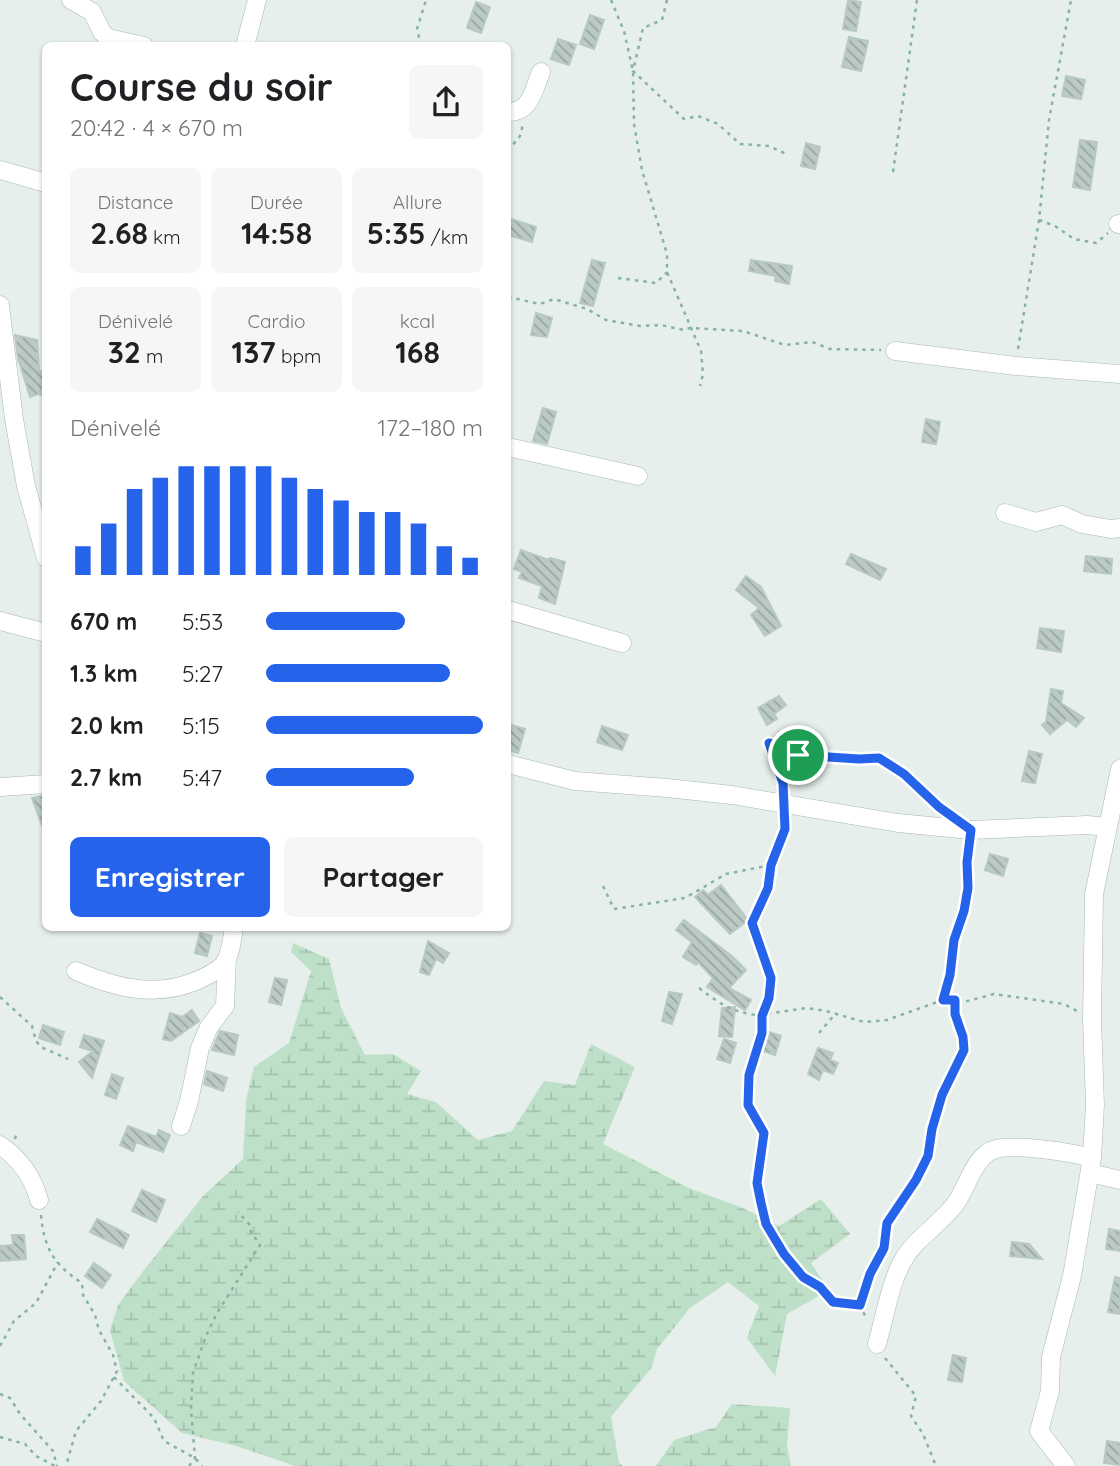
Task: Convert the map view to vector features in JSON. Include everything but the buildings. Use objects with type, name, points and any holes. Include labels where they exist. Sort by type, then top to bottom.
[{"type":"street","points":[[71,0],[92,12],[102,32],[108,37],[128,42]]},
{"type":"street","points":[[246,42],[257,0]]},
{"type":"street","points":[[512,112],[528,104],[541,72]]},
{"type":"street","points":[[0,170],[42,182]]},
{"type":"street","points":[[0,306],[7,424],[42,544]]},
{"type":"street","points":[[895,351],[1016,366],[1120,374]]},
{"type":"street","points":[[511,448],[638,476]]},
{"type":"street","points":[[26,486],[42,491]]},
{"type":"street","points":[[1005,513],[1035,522],[1062,515],[1082,524],[1120,528]]},
{"type":"street","points":[[511,611],[622,643]]},
{"type":"street","points":[[0,621],[42,632]]},
{"type":"street","points":[[511,765],[575,782],[667,788],[783,803],[898,823],[971,830],[1087,825],[1112,821]]},
{"type":"street","points":[[1066,1466],[1039,1431],[1050,1391],[1051,1357],[1072,1276],[1091,1166],[1095,1105],[1092,1020],[1094,894],[1112,821],[1120,769]]},
{"type":"street","points":[[0,787],[42,784]]},
{"type":"street","points":[[181,1126],[200,1048],[209,1027],[225,1006],[227,958],[233,931]]},
{"type":"street","points":[[76,971],[121,987],[161,990],[203,978],[220,967],[227,958]]},
{"type":"street","points":[[0,1145],[20,1162],[30,1176],[40,1200]]},
{"type":"street","points":[[877,1344],[903,1260],[917,1242],[955,1205],[981,1158],[998,1149],[1013,1148],[1075,1154],[1091,1166],[1120,1180]]},
{"type":"path","points":[[420,42],[417,29],[426,0]]},
{"type":"path","points":[[611,0],[624,31],[632,71],[634,124],[642,170],[667,254],[667,272],[701,351],[703,374],[700,386]]},
{"type":"path","points":[[632,71],[643,28],[662,20],[667,0]]},
{"type":"path","points":[[893,172],[917,0]]},
{"type":"path","points":[[1016,366],[1039,220],[1049,120],[1071,0]]},
{"type":"path","points":[[632,71],[684,119],[698,116],[718,124],[740,144],[769,146],[786,154]]},
{"type":"path","points":[[511,148],[523,132],[522,119],[512,112]]},
{"type":"path","points":[[1039,220],[1055,226],[1074,239],[1096,243],[1119,224]]},
{"type":"path","points":[[618,278],[656,283],[667,272]]},
{"type":"path","points":[[511,299],[540,304],[554,299],[587,309],[606,320],[640,326],[743,331],[785,345],[812,342],[830,349],[895,351]]},
{"type":"path","points":[[860,1305],[833,1302],[820,1287],[803,1277],[784,1254],[766,1224],[757,1183],[764,1133],[748,1105],[749,1075],[762,1033],[762,1016],[769,998],[771,978],[752,923],[768,888],[771,865],[785,829],[786,815],[783,783],[769,743],[798,755],[879,758],[904,774],[948,814]]},
{"type":"path","points":[[943,1000],[950,975],[954,940],[964,911],[968,888],[967,862],[971,830]]},
{"type":"path","points":[[603,886],[614,909],[631,907],[685,898],[726,874],[771,865]]},
{"type":"path","points":[[699,988],[737,1013],[762,1016],[807,1008],[864,1022],[887,1020],[943,1000],[968,1001],[994,994],[1064,1004],[1092,1020]]},
{"type":"path","points":[[0,997],[32,1026],[36,1041],[41,1047],[68,1059]]},
{"type":"path","points":[[936,1466],[923,1434],[911,1416],[916,1396],[884,1357],[860,1305],[870,1274],[884,1248],[887,1223],[916,1180],[928,1156],[932,1129],[942,1095],[964,1050],[963,1037],[955,1014],[955,1000]]},
{"type":"path","points":[[819,1033],[836,1013]]},
{"type":"path","points":[[40,1200],[46,1244],[64,1272],[82,1283],[83,1295],[95,1315],[117,1371],[109,1381],[101,1401],[76,1431],[66,1466]]},
{"type":"path","points":[[189,1466],[195,1458],[191,1409],[193,1373],[216,1313],[260,1245],[251,1232],[250,1225],[239,1212]]},
{"type":"path","points":[[0,1346],[14,1321],[36,1303],[58,1262]]},
{"type":"path","points":[[114,1377],[154,1418],[164,1441],[195,1458],[202,1466]]},
{"type":"path","points":[[0,1394],[10,1398],[20,1414],[53,1451],[56,1466]]},
{"type":"path","points":[[0,1437],[18,1440],[36,1456],[56,1466]]},
{"type":"green space","points":[[293,943],[329,959],[341,1008],[365,1055],[393,1054],[421,1071],[407,1094],[436,1102],[478,1140],[512,1131],[544,1081],[575,1085],[591,1044],[635,1067],[603,1144],[691,1189],[741,1207],[779,1226],[821,1199],[850,1234],[811,1263],[829,1290],[787,1314],[775,1376],[747,1338],[759,1306],[728,1282],[690,1308],[657,1349],[652,1367],[611,1417],[619,1463],[623,1466],[295,1466],[236,1446],[182,1433],[124,1381],[110,1330],[118,1305],[203,1196],[243,1159],[246,1100],[254,1067],[289,1043],[311,971],[291,952]]},
{"type":"green space","points":[[732,1404],[790,1408],[787,1445],[791,1466],[656,1466],[674,1440],[716,1427]]},
{"type":"route","points":[[769,743],[798,755],[879,758],[904,774],[939,807],[971,830],[967,862],[968,888],[964,911],[954,940],[950,975],[943,1000],[955,1000],[955,1014],[963,1037],[964,1050],[942,1095],[932,1129],[928,1156],[916,1180],[887,1223],[884,1248],[870,1274],[860,1305],[833,1302],[820,1287],[803,1277],[784,1254],[766,1224],[757,1183],[764,1133],[748,1105],[749,1075],[762,1033],[762,1016],[769,998],[771,978],[752,923],[768,888],[771,865],[785,829],[786,815],[783,783],[769,743]]}]
